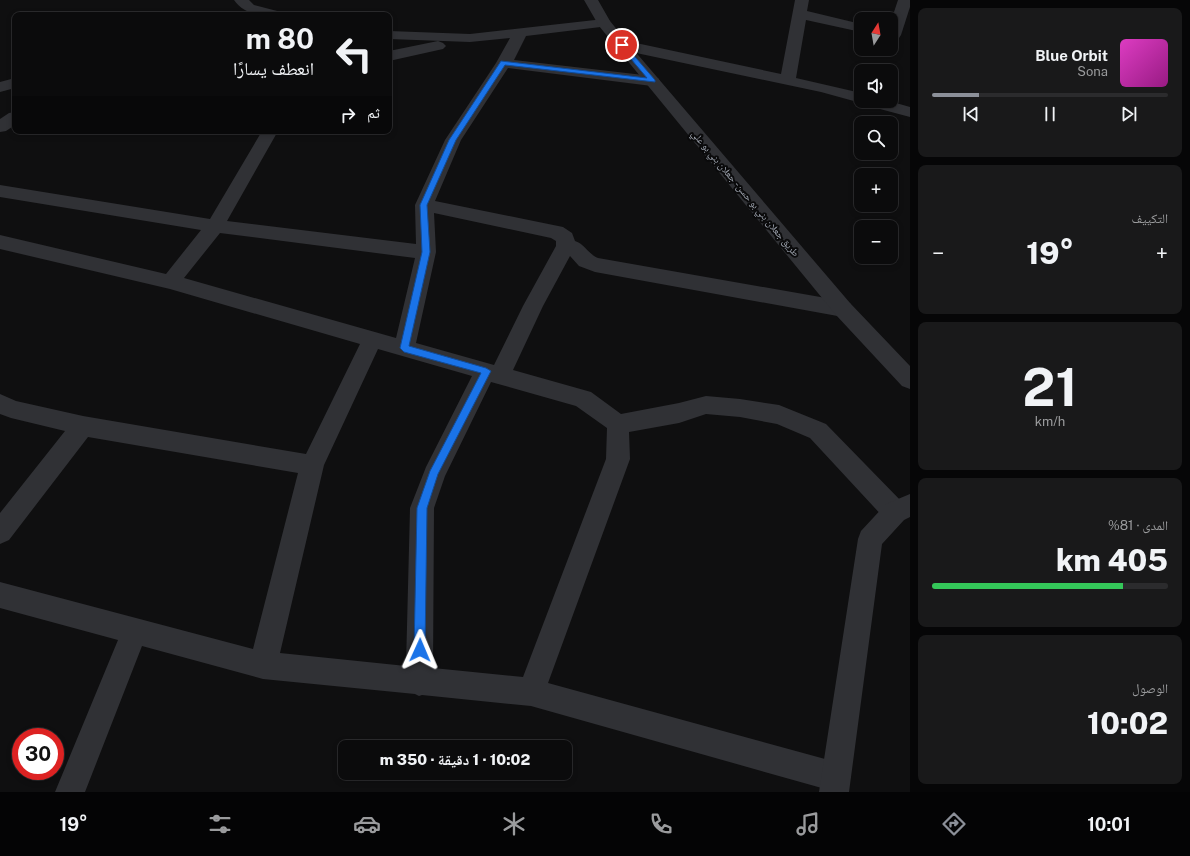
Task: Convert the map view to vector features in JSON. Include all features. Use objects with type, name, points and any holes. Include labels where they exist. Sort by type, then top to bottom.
[{"type":"street","points":[[241,0],[249,8],[264,12]]},
{"type":"street","name":"طريق جعلان بني بو حسن - جعلان بني بو علي","points":[[591,0],[604,23],[843,309],[909,376]]},
{"type":"street","points":[[898,20],[905,0]]},
{"type":"street","points":[[788,80],[801,7],[854,26]]},
{"type":"street","points":[[392,55],[470,38],[604,23]]},
{"type":"street","points":[[404,348],[426,252],[424,205],[453,140],[504,62],[520,33]]},
{"type":"street","points":[[392,35],[470,38]]},
{"type":"street","points":[[898,36],[910,39]]},
{"type":"street","points":[[622,45],[788,80],[854,96]]},
{"type":"street","points":[[504,62],[652,81]]},
{"type":"street","points":[[0,87],[12,84]]},
{"type":"street","points":[[896,108],[910,112]]},
{"type":"street","points":[[0,127],[12,119]]},
{"type":"street","points":[[170,282],[215,226],[268,134]]},
{"type":"street","points":[[0,191],[215,226],[426,252]]},
{"type":"street","points":[[419,682],[422,508],[434,474],[533,306],[566,246],[565,238],[556,232],[424,205]]},
{"type":"street","points":[[0,242],[170,282],[583,399],[618,424],[679,413],[706,405],[740,408],[779,415],[818,431],[902,508],[870,539],[835,785],[531,692],[419,682],[263,665],[0,595]]},
{"type":"street","points":[[566,246],[574,247],[578,250],[581,258],[587,262],[595,264],[843,309]]},
{"type":"street","points":[[263,665],[312,465],[373,339]]},
{"type":"street","points":[[0,403],[11,409],[83,426],[312,465]]},
{"type":"street","points":[[531,692],[618,459],[618,424]]},
{"type":"street","points":[[0,532],[83,426]]},
{"type":"street","points":[[70,792],[136,631]]},
{"type":"route","points":[[420,650],[422,508],[434,474],[486,371],[404,348],[426,252],[424,205],[453,140],[504,62],[652,81],[622,45]]}]
